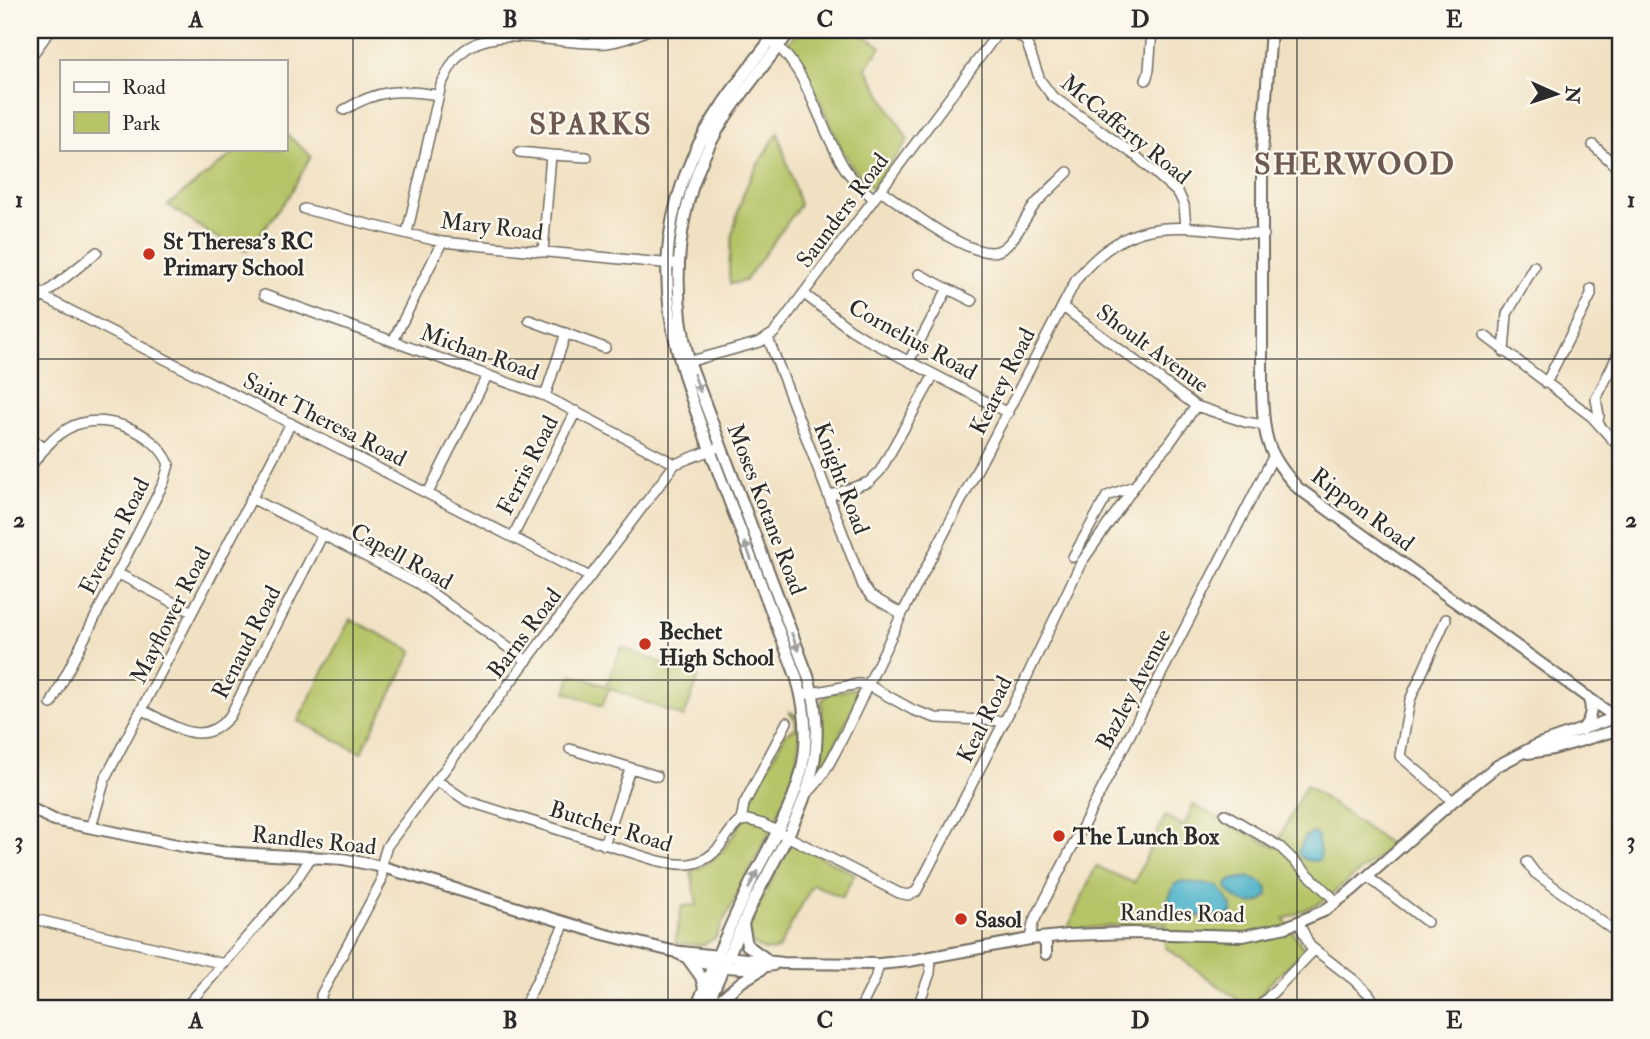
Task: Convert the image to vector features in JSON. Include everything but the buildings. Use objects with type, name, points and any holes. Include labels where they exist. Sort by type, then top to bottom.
[{"type":"highway","points":[[30,52],[46,30]]},
{"type":"street","points":[[407,233],[438,95],[447,72],[468,47],[480,41],[500,37],[605,43],[625,40],[648,30]]},
{"type":"street","points":[[758,30],[776,38],[791,59],[809,89],[846,170],[874,199]]},
{"type":"street","name":"Moses Kotane Road","points":[[707,1009],[721,960],[782,833],[808,792],[817,740],[816,712],[684,363],[669,307],[673,221],[692,158],[712,120],[776,38],[791,30]]},
{"type":"street","name":"Saunders Road","points":[[768,338],[779,328],[1000,30]]},
{"type":"street","name":"McCafferty Road","points":[[1010,30],[1026,41],[1040,79],[1052,96],[1136,156],[1179,194],[1184,205],[1186,227]]},
{"type":"street","points":[[1146,80],[1152,30]]},
{"type":"street","name":"Rippon Road","points":[[1271,30],[1262,152],[1262,388],[1264,425],[1273,457],[1298,488],[1619,721]]},
{"type":"street","points":[[344,110],[368,97],[388,91],[438,95]]},
{"type":"street","points":[[1593,145],[1620,170]]},
{"type":"street","points":[[519,152],[587,157]]},
{"type":"street","points":[[543,252],[551,155]]},
{"type":"street","points":[[881,190],[953,239],[989,253],[1006,246],[1035,205],[1068,172]]},
{"type":"street","name":"Mary Road","points":[[304,209],[442,242],[673,264]]},
{"type":"street","name":"Kearey Road","points":[[808,792],[815,787],[824,771],[902,614],[1076,280],[1091,261],[1112,244],[1143,230],[1186,227],[1264,235]]},
{"type":"street","points":[[393,341],[442,242]]},
{"type":"street","points":[[30,306],[97,252]]},
{"type":"street","points":[[1504,352],[1507,314],[1534,266]]},
{"type":"street","points":[[919,274],[972,301]]},
{"type":"street","points":[[30,278],[42,296]]},
{"type":"street","points":[[1546,383],[1591,295],[1591,289]]},
{"type":"street","points":[[909,361],[947,290]]},
{"type":"street","name":"Cornelius Road","points":[[804,294],[850,329],[1008,413]]},
{"type":"street","name":"Michan Road","points":[[264,295],[545,396],[675,464]]},
{"type":"street","name":"Saint Theresa Road","points":[[42,296],[590,577]]},
{"type":"street","name":"Shoult Avenue","points":[[1063,307],[1196,405],[1245,422],[1264,425]]},
{"type":"street","points":[[529,320],[605,348]]},
{"type":"street","points":[[545,396],[566,333]]},
{"type":"street","points":[[1485,336],[1598,422],[1620,448]]},
{"type":"street","points":[[684,363],[768,338]]},
{"type":"street","name":"Knight Road","points":[[768,338],[863,586],[871,596],[902,614]]},
{"type":"street","points":[[1598,422],[1596,400],[1620,350]]},
{"type":"street","points":[[828,496],[869,482],[880,471],[934,375]]},
{"type":"street","points":[[428,493],[487,376]]},
{"type":"street","name":"Keal Road","points":[[741,821],[757,821],[899,893],[908,895],[916,892],[1005,721],[1081,563],[1196,405]]},
{"type":"street","name":"Ferris Road","points":[[513,536],[576,411]]},
{"type":"street","name":"Everton Road","points":[[30,467],[45,449],[71,426],[82,422],[106,421],[130,429],[143,437],[165,456],[169,464],[164,482],[51,704]]},
{"type":"street","name":"Mayflower Road","points":[[91,827],[105,779],[291,423]]},
{"type":"street","points":[[30,436],[45,449]]},
{"type":"street","points":[[675,464],[716,448]]},
{"type":"street","name":"Bazley Avenue","points":[[1036,939],[1033,923],[1273,457]]},
{"type":"street","name":"Barns Road","points":[[322,1009],[321,995],[381,882],[387,846],[675,464]]},
{"type":"street","points":[[1073,557],[1107,496],[1136,485]]},
{"type":"street","name":"Capell Road","points":[[251,498],[419,584],[527,661]]},
{"type":"street","name":"Renaud Road","points":[[142,710],[194,734],[215,731],[222,725],[230,716],[323,534]]},
{"type":"street","points":[[117,573],[192,612]]},
{"type":"street","points":[[1446,619],[1409,700],[1400,756],[1452,801]]},
{"type":"street","points":[[807,694],[858,684],[868,685],[925,716],[1005,721]]},
{"type":"street","name":"Moses Kotane Road","points":[[696,1009],[704,988],[743,923],[782,833],[805,757],[807,694]]},
{"type":"street","points":[[1582,730],[1590,715],[1588,696]]},
{"type":"street","name":"Randles Road","points":[[1522,754],[1553,749],[1619,721]]},
{"type":"street","name":"Randles Road","points":[[672,951],[688,959],[879,964],[1036,939],[1100,933],[1243,936],[1275,931],[1299,923],[1337,902],[1481,777],[1539,744],[1619,721]]},
{"type":"street","name":"Butcher Road","points":[[436,780],[467,801],[655,860],[688,865],[698,863],[714,853],[741,821],[744,804],[787,722]]},
{"type":"street","points":[[570,749],[657,776]]},
{"type":"street","points":[[604,845],[630,769]]},
{"type":"street","name":"Randles Road","points":[[30,808],[54,820],[221,852],[312,856],[383,867],[621,939],[721,960]]},
{"type":"street","points":[[1225,814],[1280,847],[1337,902]]},
{"type":"street","points":[[30,816],[54,820]]},
{"type":"street","points":[[189,1008],[294,883],[312,856]]},
{"type":"street","points":[[1527,862],[1535,873],[1620,935]]},
{"type":"street","points":[[1368,877],[1427,922]]},
{"type":"street","points":[[30,918],[224,964]]},
{"type":"street","points":[[523,1009],[565,923]]},
{"type":"street","points":[[707,1009],[768,963],[747,945],[743,923]]},
{"type":"street","points":[[1299,923],[1307,942],[1314,950],[1354,980],[1379,1009]]},
{"type":"street","points":[[1036,939],[1046,944],[1046,954]]},
{"type":"street","points":[[1257,1009],[1314,950]]},
{"type":"street","points":[[917,1009],[930,973],[932,957]]},
{"type":"street","points":[[688,959],[701,977],[704,988]]},
{"type":"street","points":[[860,1009],[879,964]]},
{"type":"green space","points":[[799,30],[857,30],[881,47],[866,68],[908,140],[872,188],[857,173],[846,156],[810,80],[785,47]]},
{"type":"green space","points":[[778,133],[800,205],[745,281],[730,284],[731,246],[740,203],[752,175]]},
{"type":"green space","points":[[287,135],[311,156],[290,195],[247,251],[210,234],[168,205],[238,150],[287,150]]},
{"type":"green space","points":[[350,619],[413,651],[361,753],[298,721]]},
{"type":"green space","points":[[621,647],[699,677],[684,717],[609,688],[602,706],[566,692],[572,674],[606,686]]},
{"type":"green space","points":[[859,689],[859,696],[818,778],[823,750],[822,700],[829,694]]},
{"type":"green space","points":[[788,711],[796,715],[798,712],[798,751],[790,787],[775,822],[715,938],[703,945],[675,943],[682,906],[697,905],[691,871],[718,855],[735,833],[786,733],[796,728],[795,719]]},
{"type":"green space","points":[[1306,785],[1392,846],[1320,903],[1284,919],[1304,949],[1303,952],[1267,986],[1251,1009],[1165,947],[1166,923],[1067,930],[1096,866],[1134,883],[1165,816],[1184,826],[1193,805],[1275,847]]},
{"type":"green space","points":[[794,843],[855,874],[842,898],[813,884],[778,949],[764,950],[751,942],[749,926],[789,846]]},
{"type":"water","points":[[1313,833],[1317,836],[1321,855],[1319,860],[1310,861],[1301,857],[1298,852],[1305,837]]},
{"type":"water","points":[[1248,877],[1267,887],[1268,895],[1263,900],[1246,903],[1227,889],[1227,884],[1232,880]]},
{"type":"water","points":[[1181,881],[1218,886],[1232,906],[1232,914],[1174,917],[1165,908],[1174,885]]},
{"type":"place","name":"St Theresa's RC Primary School","points":[[149,254]]},
{"type":"place","name":"Bechet High School","points":[[645,644]]},
{"type":"place","name":"The Lunch Box","points":[[1059,836]]},
{"type":"place","name":"Sasol","points":[[961,919]]},
{"type":"district","name":"SPARKS","points":[[591,124]]},
{"type":"district","name":"SHERWOOD","points":[[1355,164]]}]
